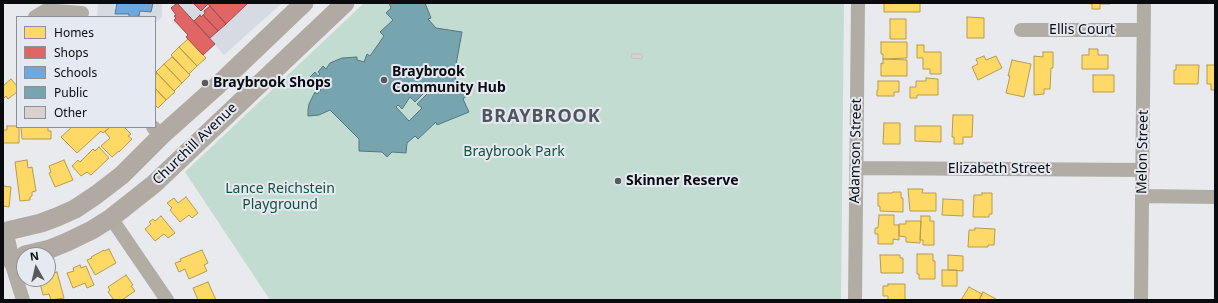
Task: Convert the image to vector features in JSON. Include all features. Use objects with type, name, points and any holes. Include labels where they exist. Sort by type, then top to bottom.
[{"type":"main road","name":"Churchill Avenue","points":[[4,232],[41,223],[57,217],[75,209],[96,195],[122,175],[157,132],[217,86],[304,3]]},
{"type":"main road","name":"Churchill Avenue","points":[[55,247],[92,230],[111,218],[154,184],[345,3]]},
{"type":"main road","points":[[157,132],[184,155]]},
{"type":"main road","points":[[96,195],[111,218]]},
{"type":"main road","points":[[4,232],[16,257]]},
{"type":"street","name":"Adamson Street","points":[[855,300],[858,3]]},
{"type":"street","name":"Melon Street","points":[[1141,300],[1144,3]]},
{"type":"street","points":[[37,16],[45,11],[83,11]]},
{"type":"street","name":"Ellis Court","points":[[1021,30],[1144,30]]},
{"type":"street","name":"Elizabeth Street","points":[[856,168],[1143,170]]},
{"type":"street","points":[[1142,196],[1215,197]]},
{"type":"street","points":[[111,218],[167,300]]},
{"type":"street","points":[[20,287],[22,300]]},
{"type":"shaded area","points":[[98,3],[162,3],[162,17],[156,22],[156,16],[97,16]]},
{"type":"shaded area","points":[[177,3],[282,3],[224,55]]},
{"type":"green space","name":"Braybrook Park","points":[[364,3],[844,3],[841,300],[270,300],[185,172]]},
{"type":"building: Homes","points":[[882,3],[920,3],[920,12],[884,12],[884,4]]},
{"type":"building: Homes","points":[[1084,3],[1110,4],[1100,4],[1100,9],[1092,9],[1092,4]]},
{"type":"building: Homes","points":[[967,17],[984,18],[984,38],[967,38]]},
{"type":"building: Homes","points":[[890,19],[906,19],[906,39],[890,39]]},
{"type":"building: Homes","points":[[188,39],[206,58],[197,66],[179,47]]},
{"type":"building: Homes","points":[[881,42],[907,42],[907,58],[883,59],[883,54],[881,54]]},
{"type":"building: Homes","points":[[917,45],[924,45],[924,52],[941,52],[941,74],[930,74],[930,69],[923,69],[923,58],[917,58]]},
{"type":"building: Homes","points":[[179,47],[197,66],[189,74],[171,55]]},
{"type":"building: Homes","points":[[1089,49],[1098,49],[1098,55],[1108,55],[1108,69],[1082,69],[1082,55],[1089,55]]},
{"type":"building: Homes","points":[[1043,52],[1053,52],[1053,68],[1051,68],[1050,89],[1044,89],[1044,94],[1034,95],[1034,56],[1043,57]]},
{"type":"building: Homes","points":[[984,56],[986,60],[996,56],[1002,68],[978,80],[972,67],[978,64],[976,59]]},
{"type":"building: Homes","points":[[172,57],[190,75],[182,83],[164,64]]},
{"type":"building: Homes","points":[[883,59],[907,60],[907,76],[881,76],[881,63],[883,64]]},
{"type":"building: Homes","points":[[1012,60],[1031,64],[1024,97],[1006,93]]},
{"type":"building: Homes","points":[[164,64],[182,83],[174,91],[156,72]]},
{"type":"building: Homes","points":[[1176,65],[1199,65],[1198,84],[1174,84],[1174,70],[1176,70]]},
{"type":"building: Homes","points":[[1207,65],[1215,65],[1215,90],[1211,90],[1211,84],[1207,84]]},
{"type":"building: Homes","points":[[157,73],[175,92],[166,100],[156,89]]},
{"type":"building: Homes","points":[[1093,75],[1114,75],[1114,92],[1093,92]]},
{"type":"building: Homes","points":[[926,78],[938,79],[938,95],[917,95],[917,98],[910,98],[910,87],[916,87],[916,81],[926,81]]},
{"type":"building: Homes","points":[[11,79],[16,85],[16,93],[8,99],[6,96],[3,99],[3,86]]},
{"type":"building: Homes","points":[[878,81],[899,81],[899,92],[894,92],[894,96],[877,96]]},
{"type":"building: Homes","points":[[156,89],[166,100],[158,108],[156,106]]},
{"type":"building: Homes","points":[[953,115],[973,115],[972,137],[963,137],[963,144],[954,144],[954,137],[952,137]]},
{"type":"building: Homes","points":[[884,123],[900,123],[900,144],[883,144]]},
{"type":"building: Homes","points":[[7,126],[16,126],[16,128],[19,128],[19,143],[3,143],[3,130],[7,130]]},
{"type":"building: Homes","points":[[915,126],[941,126],[941,142],[915,141]]},
{"type":"building: Homes","points":[[21,128],[48,128],[48,131],[51,131],[51,139],[22,139]]},
{"type":"building: Homes","points":[[71,128],[109,128],[103,133],[101,131],[77,153],[61,137]]},
{"type":"building: Homes","points":[[109,128],[125,128],[131,134],[128,136],[132,139],[112,157],[101,146],[110,138],[105,132]]},
{"type":"building: Homes","points":[[99,147],[109,158],[91,175],[87,172],[81,176],[72,166],[78,160],[80,162],[93,149],[95,151]]},
{"type":"building: Homes","points":[[27,160],[28,168],[32,167],[36,191],[32,192],[30,200],[20,201],[15,162]]},
{"type":"building: Homes","points":[[64,160],[73,180],[55,187],[49,173],[51,172],[49,166]]},
{"type":"building: Homes","points":[[3,186],[11,187],[9,207],[3,206]]},
{"type":"building: Homes","points":[[908,189],[923,189],[922,193],[936,193],[936,211],[910,211]]},
{"type":"building: Homes","points":[[901,192],[901,198],[903,198],[903,212],[880,211],[880,206],[878,206],[878,193]]},
{"type":"building: Homes","points":[[982,193],[992,193],[992,214],[989,214],[989,217],[973,217],[974,195],[982,195]]},
{"type":"building: Homes","points":[[186,197],[198,213],[192,218],[189,215],[180,222],[170,210],[172,208],[167,203],[174,198],[178,203]]},
{"type":"building: Homes","points":[[943,199],[963,200],[963,216],[942,215]]},
{"type":"building: Homes","points":[[879,215],[894,215],[894,225],[899,225],[899,240],[893,239],[893,244],[878,244],[878,234],[875,234],[875,228],[878,228]]},
{"type":"building: Homes","points":[[161,216],[175,233],[168,238],[164,234],[155,241],[145,229],[151,224],[149,222],[153,219],[155,221]]},
{"type":"building: Homes","points":[[921,216],[930,216],[930,221],[934,221],[934,245],[923,245],[923,240],[920,240]]},
{"type":"building: Homes","points":[[906,221],[921,221],[920,243],[906,242],[906,237],[899,236],[899,224],[906,224]]},
{"type":"building: Homes","points":[[975,228],[995,229],[994,245],[988,245],[988,247],[968,247],[969,230],[975,230]]},
{"type":"building: Homes","points":[[109,249],[116,263],[95,275],[87,260],[104,250]]},
{"type":"building: Homes","points":[[202,250],[208,263],[204,265],[207,271],[189,279],[185,269],[179,272],[175,263],[181,261],[180,259]]},
{"type":"building: Homes","points":[[917,254],[933,254],[933,261],[935,261],[935,279],[919,279],[919,274],[917,274]]},
{"type":"building: Homes","points":[[880,255],[900,255],[900,258],[903,258],[903,273],[881,273]]},
{"type":"building: Homes","points":[[948,255],[963,256],[963,271],[948,270]]},
{"type":"building: Homes","points":[[80,265],[81,268],[86,266],[94,285],[87,288],[85,283],[73,288],[67,273],[74,271],[73,268]]},
{"type":"building: Homes","points":[[942,270],[957,270],[957,286],[942,286]]},
{"type":"building: Homes","points":[[56,272],[64,298],[51,300],[49,294],[43,295],[41,287],[56,287]]},
{"type":"building: Homes","points":[[126,275],[135,291],[122,300],[114,300],[108,292],[110,290],[108,287]]},
{"type":"building: Homes","points":[[208,282],[216,300],[198,300],[193,288]]},
{"type":"building: Homes","points":[[888,284],[905,284],[905,300],[888,300],[888,296],[883,296],[883,286],[888,286]]},
{"type":"building: Homes","points":[[969,287],[982,294],[979,300],[961,300]]},
{"type":"building: Homes","points":[[983,292],[996,299],[996,300],[979,300]]},
{"type":"building: Shops","points":[[177,3],[215,44],[203,55],[186,37],[188,35],[174,20],[176,18],[174,16],[176,15],[171,8]]},
{"type":"building: Shops","points":[[193,3],[207,3],[208,4],[201,11]]},
{"type":"building: Shops","points":[[207,3],[248,3],[226,24]]},
{"type":"building: Shops","points":[[210,6],[226,24],[218,31],[203,15],[205,13],[204,11]]},
{"type":"building: Shops","points":[[200,15],[201,17],[203,15],[218,31],[210,38],[194,21]]},
{"type":"building: Schools","points":[[117,3],[153,3],[151,12],[140,11],[139,16],[115,14]]},
{"type":"building: Public","name":"Braybrook Community Hub","points":[[389,3],[425,3],[431,18],[428,19],[436,28],[462,32],[455,70],[457,70],[455,81],[457,79],[470,93],[463,99],[469,112],[437,125],[436,122],[418,139],[415,136],[407,143],[406,153],[392,152],[387,157],[382,152],[359,151],[359,139],[330,110],[319,115],[308,116],[308,110],[309,104],[315,92],[317,94],[321,90],[309,78],[315,72],[318,76],[320,74],[318,72],[323,66],[326,69],[330,63],[342,58],[357,57],[357,60],[364,62],[367,54],[370,56],[384,36],[380,32],[393,20],[386,13],[391,8]],"holes":[[[432,88],[434,90],[431,92],[430,91],[417,104],[422,108],[409,121],[396,107],[398,105],[402,109],[410,97],[415,102],[426,91],[428,92]]]},
{"type":"building: Other","points":[[632,54],[642,54],[642,59],[631,58]]},
{"type":"place","name":"Braybrook Community Hub","points":[[384,80]]},
{"type":"place","name":"Braybrook Shops","points":[[205,83]]},
{"type":"place","name":"Skinner Reserve","points":[[618,181]]},
{"type":"district","name":"BRAYBROOK","points":[[541,117]]},
{"type":"park label","name":"Lance Reichstein Playground","points":[[280,198]]}]
